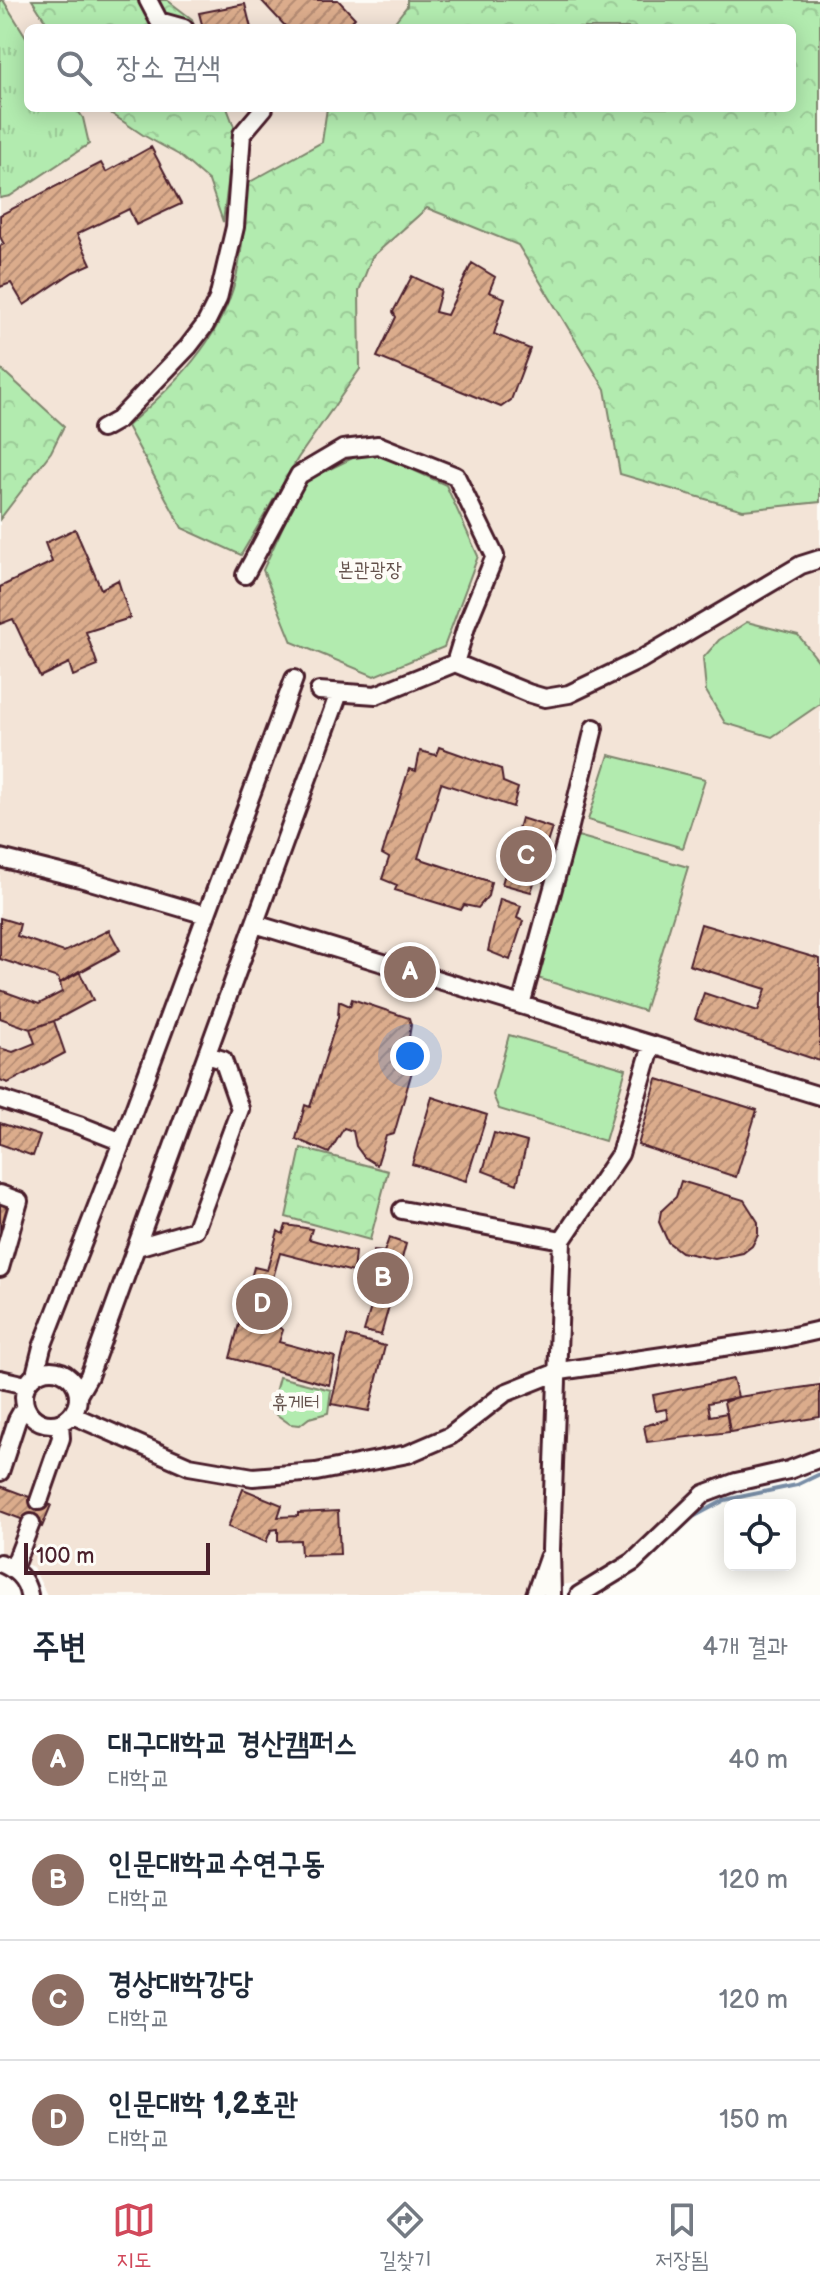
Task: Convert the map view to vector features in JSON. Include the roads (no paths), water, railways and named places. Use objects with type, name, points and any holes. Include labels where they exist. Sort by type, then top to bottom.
[{"type":"street","points":[[148,0],[159,21],[170,24]]},
{"type":"street","points":[[102,429],[118,420],[205,325],[218,299],[235,227],[242,134],[261,112]]},
{"type":"street","points":[[245,575],[299,475],[343,449],[378,445],[456,476],[495,556],[467,624],[455,663]]},
{"type":"street","points":[[319,691],[376,695],[455,663],[545,698],[569,694],[640,660],[801,565],[820,559]]},
{"type":"street","points":[[0,1472],[17,1420],[25,1406],[42,1347],[122,1142],[294,679]]},
{"type":"street","points":[[39,1501],[66,1419],[89,1376],[137,1247],[339,693]]},
{"type":"street","points":[[521,1005],[594,728]]},
{"type":"street","points":[[0,858],[206,915]]},
{"type":"street","points":[[255,924],[820,1096]]},
{"type":"street","points":[[552,1595],[562,1240],[620,1154],[652,1045]]},
{"type":"street","points":[[137,1247],[195,1230],[240,1109],[223,1060],[207,1055]]},
{"type":"street","points":[[0,1099],[122,1142]]},
{"type":"street","points":[[0,1194],[19,1201],[0,1268]]},
{"type":"street","points":[[402,1210],[562,1240]]},
{"type":"street","points":[[25,1406],[39,1422],[66,1419],[189,1466],[253,1477],[316,1472],[408,1454],[450,1436],[505,1393],[560,1371],[785,1338],[820,1330]]},
{"type":"street","points":[[0,1379],[31,1380],[48,1370],[62,1373],[73,1381],[78,1395]]},
{"type":"street","points":[[579,1595],[633,1562],[704,1494],[820,1458]]},
{"type":"street","points":[[29,1595],[27,1585],[7,1566],[31,1523]]},
{"type":"street","points":[[535,1595],[551,1549]]},
{"type":"waterway","points":[[638,1569],[693,1517],[725,1500],[797,1485],[820,1474]]},
{"type":"place","name":"경상대학강당","points":[[526,856]]},
{"type":"place","name":"대구대학교 경산캠퍼스","points":[[410,972]]},
{"type":"place","name":"인문대학교수연구동","points":[[383,1278]]},
{"type":"place","name":"인문대학 1,2호관","points":[[262,1304]]},
{"type":"park label","name":"본관광장","points":[[370,569]]},
{"type":"park label","name":"휴게터","points":[[296,1402]]}]
